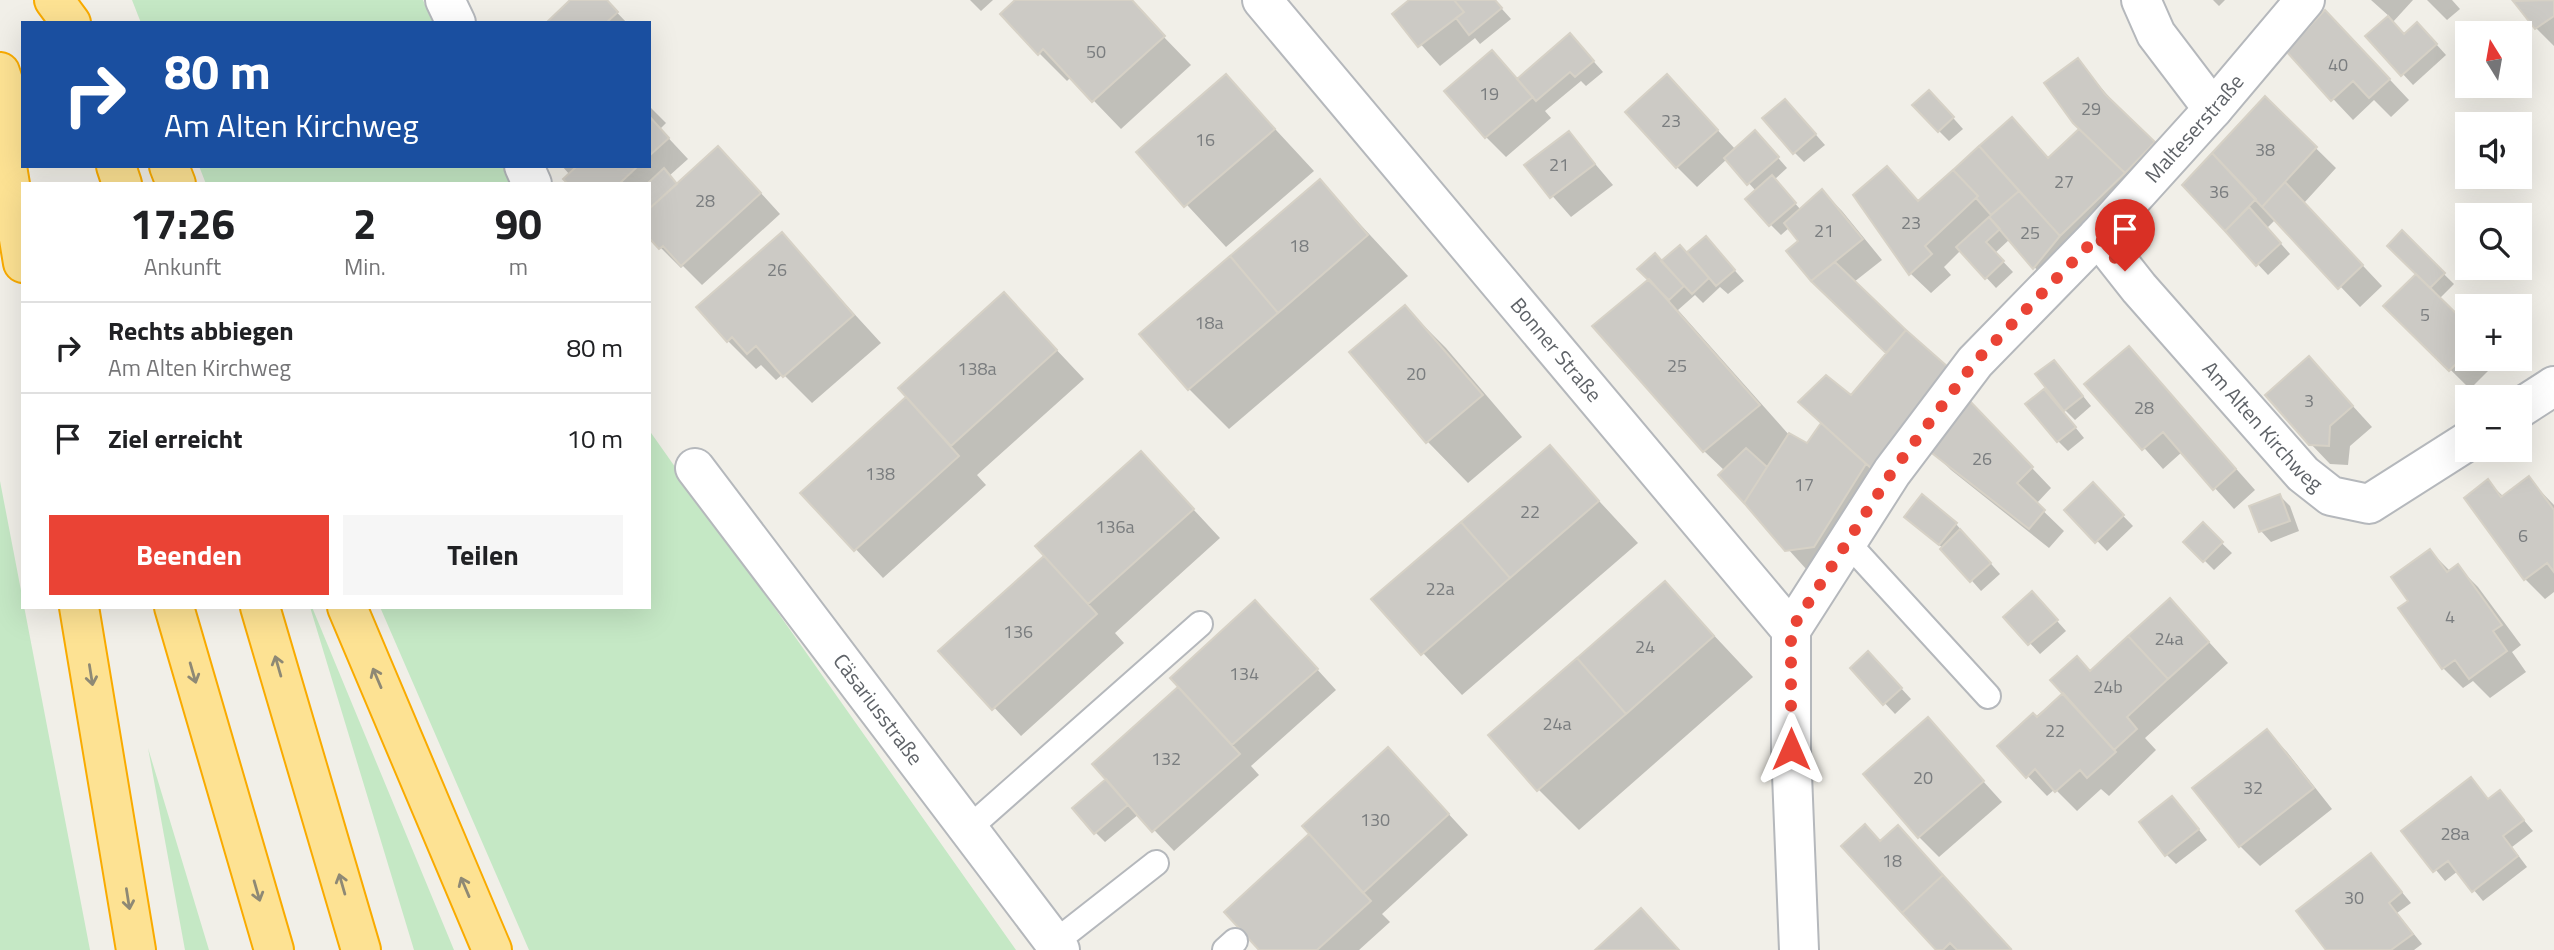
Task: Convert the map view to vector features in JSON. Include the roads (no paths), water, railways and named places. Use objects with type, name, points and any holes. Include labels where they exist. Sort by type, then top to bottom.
[{"type":"highway","points":[[53,0],[59,21]]},
{"type":"highway","points":[[53,0],[69,21]]},
{"type":"highway","points":[[0,72],[21,136]]},
{"type":"highway","points":[[0,124],[21,251]]},
{"type":"highway","points":[[79,609],[136,950]]},
{"type":"highway","points":[[175,609],[274,950]]},
{"type":"highway","points":[[261,609],[361,950]]},
{"type":"highway","points":[[348,609],[492,950]]},
{"type":"street","points":[[445,0],[455,21]]},
{"type":"street","name":"Bonner Straße","points":[[1262,0],[1791,630]]},
{"type":"street","points":[[2141,0],[2156,34],[2213,109]]},
{"type":"street","name":"Malteserstraße","points":[[1791,630],[1892,472],[1975,362],[2098,236],[2213,109],[2305,0]]},
{"type":"street","name":"Am Alten Kirchweg","points":[[2098,236],[2139,288],[2303,474],[2331,496],[2369,504],[2455,450]]},
{"type":"street","points":[[2532,400],[2554,386]]},
{"type":"street","name":"Cäsariusstraße","points":[[695,468],[1057,946]]},
{"type":"street","points":[[1791,630],[1791,749],[1799,950]]},
{"type":"lane","points":[[1847,542],[1988,696]]},
{"type":"lane","points":[[968,829],[1200,624]]},
{"type":"lane","points":[[1057,946],[1156,863]]}]
